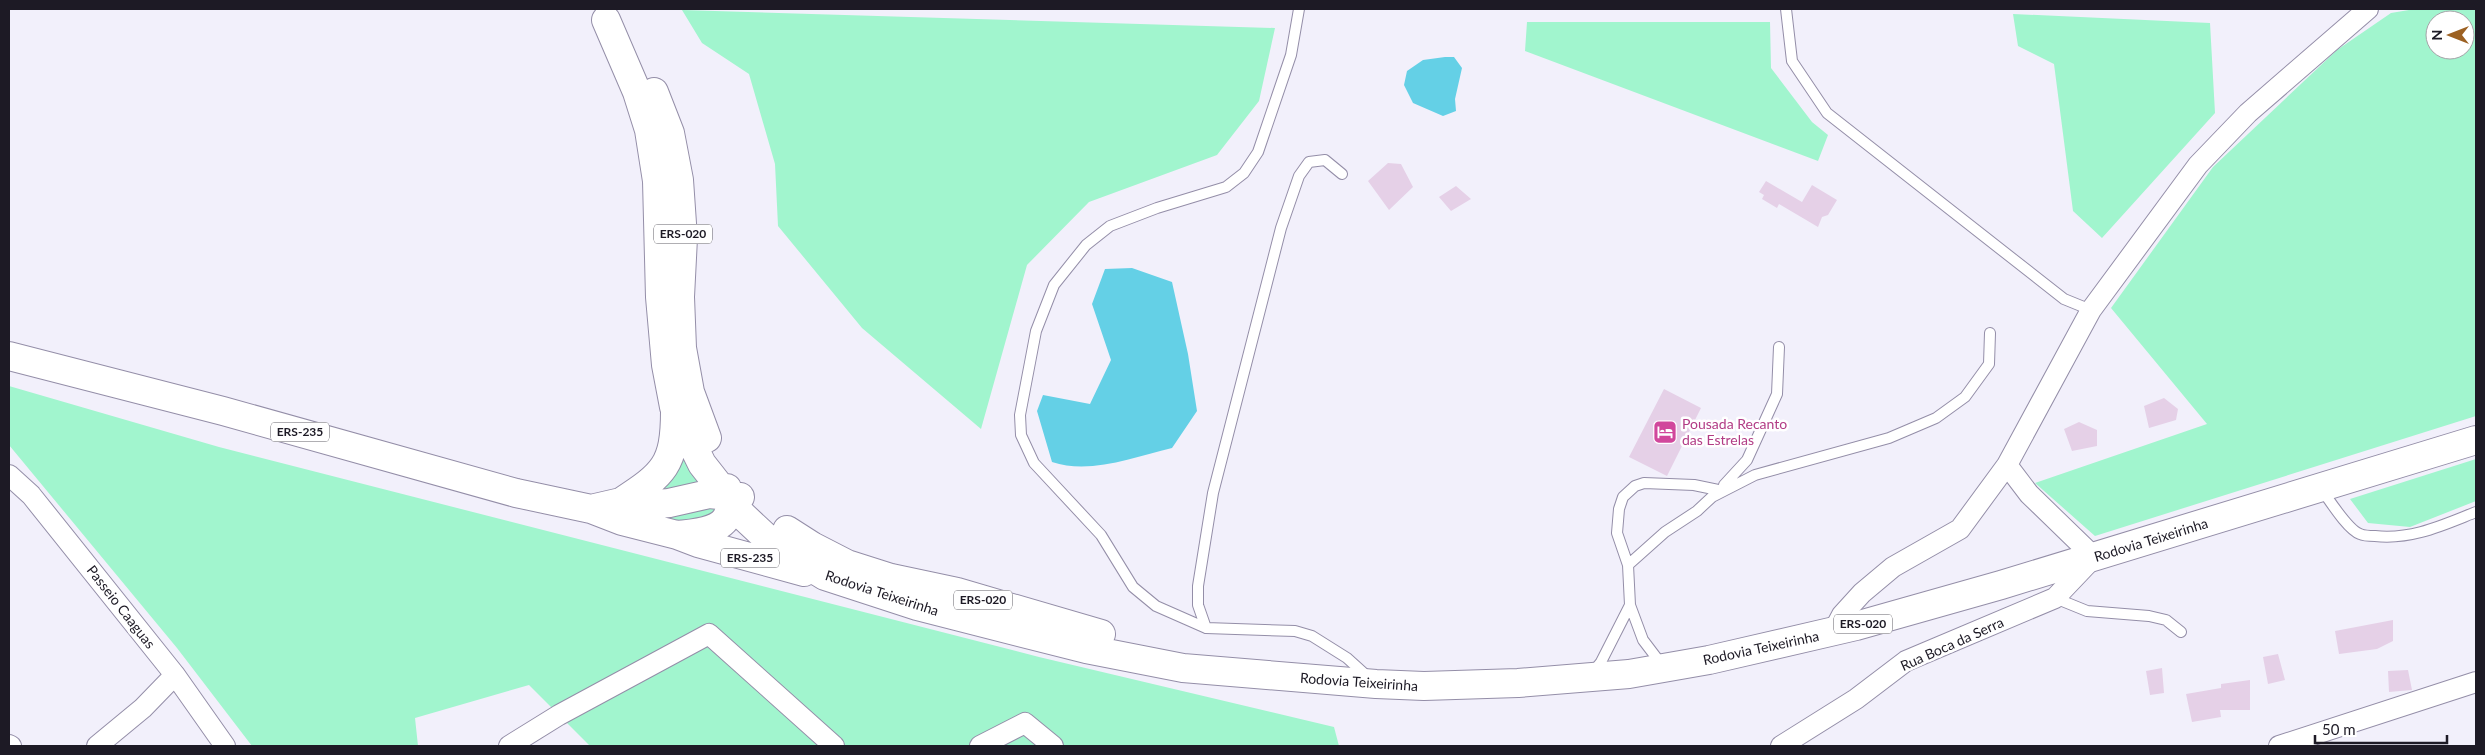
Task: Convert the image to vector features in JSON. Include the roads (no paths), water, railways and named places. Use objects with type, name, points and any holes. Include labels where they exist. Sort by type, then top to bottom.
[{"type":"main road","name":"Rodovia Teixeirinha","points":[[602,14],[638,92],[649,130],[657,181],[663,335],[674,407],[702,464],[740,498],[781,527],[812,546],[848,564],[891,578],[957,592],[1229,671]]},
{"type":"main road","name":"Rodovia Teixeirinha","points":[[602,14],[633,51],[653,89],[670,133],[679,180],[683,238],[680,297],[682,348],[690,392],[704,433],[735,482],[740,498],[742,515],[773,544],[825,576],[917,606],[1086,649],[1183,668],[1376,684],[1424,686],[1518,683],[1664,668],[1709,660],[1833,632],[2094,557],[2476,440]]},
{"type":"main road","name":"ERS-235","points":[[9,356],[223,410],[516,493],[591,508],[622,521],[676,535],[698,544],[825,576]]},
{"type":"main road","points":[[621,502],[655,479],[668,460],[675,440],[674,407]]},
{"type":"main road","name":"ERS-235","points":[[591,508],[621,502],[647,505],[708,494],[740,498]]},
{"type":"main road","points":[[676,535],[712,529],[728,517],[730,509],[740,498]]},
{"type":"street","points":[[1833,632],[1842,615],[1862,593],[1893,567],[1960,529],[2007,465],[2091,310],[2198,165],[2248,113],[2368,9]]},
{"type":"street","points":[[2007,465],[2029,494],[2094,557]]},
{"type":"street","name":"Passeio Caaguas","points":[[9,475],[31,495],[175,675],[224,746]]},
{"type":"street","name":"Rua Boca da Serra","points":[[1781,746],[1856,699],[1906,661],[2055,598],[2094,557]]},
{"type":"street","points":[[518,744],[559,715],[709,634],[834,746]]},
{"type":"street","points":[[97,746],[143,708],[175,675]]},
{"type":"street","points":[[2278,746],[2305,742],[2476,682]]},
{"type":"street","points":[[980,746],[1026,723],[1053,746]]},
{"type":"lane","points":[[1299,9],[1291,55],[1285,73],[1258,152],[1244,173],[1226,187],[1157,208],[1110,226],[1086,246],[1054,285],[1036,331],[1020,416],[1021,436],[1034,463],[1101,535],[1133,588],[1156,606],[1206,628],[1296,631],[1312,636],[1346,658],[1376,684]]},
{"type":"lane","points":[[1786,9],[1792,61],[1826,113],[2064,300],[2091,310]]},
{"type":"lane","points":[[1206,628],[1198,605],[1198,586],[1213,493],[1281,228],[1299,176],[1309,162],[1325,160],[1342,174]]},
{"type":"lane","points":[[1628,565],[1665,532],[1722,491],[1755,475],[1889,438],[1936,418],[1965,397],[1989,364],[1990,333]]},
{"type":"lane","points":[[1722,491],[1724,485],[1747,460],[1777,394],[1779,347]]},
{"type":"lane","points":[[1664,668],[1643,640],[1630,605],[1628,565],[1617,533],[1623,497],[1635,486],[1644,482],[1694,485],[1722,491]]},
{"type":"lane","points":[[2320,487],[2347,523],[2359,534],[2386,537],[2409,535],[2430,531],[2476,512]]},
{"type":"lane","points":[[2055,598],[2086,611],[2148,616],[2166,620],[2181,632]]},
{"type":"lane","points":[[1590,677],[1601,662],[1630,605]]},
{"type":"water","points":[[1454,57],[1462,68],[1455,99],[1456,111],[1443,116],[1413,103],[1404,85],[1407,71],[1423,60]]},
{"type":"water","points":[[1132,268],[1172,282],[1188,354],[1197,411],[1172,448],[1097,466],[1067,466],[1052,462],[1037,411],[1043,395],[1090,404],[1111,360],[1092,304],[1105,269]]},
{"type":"place","name":"Pousada Recanto das Estrelas","points":[[1665,432]]}]
